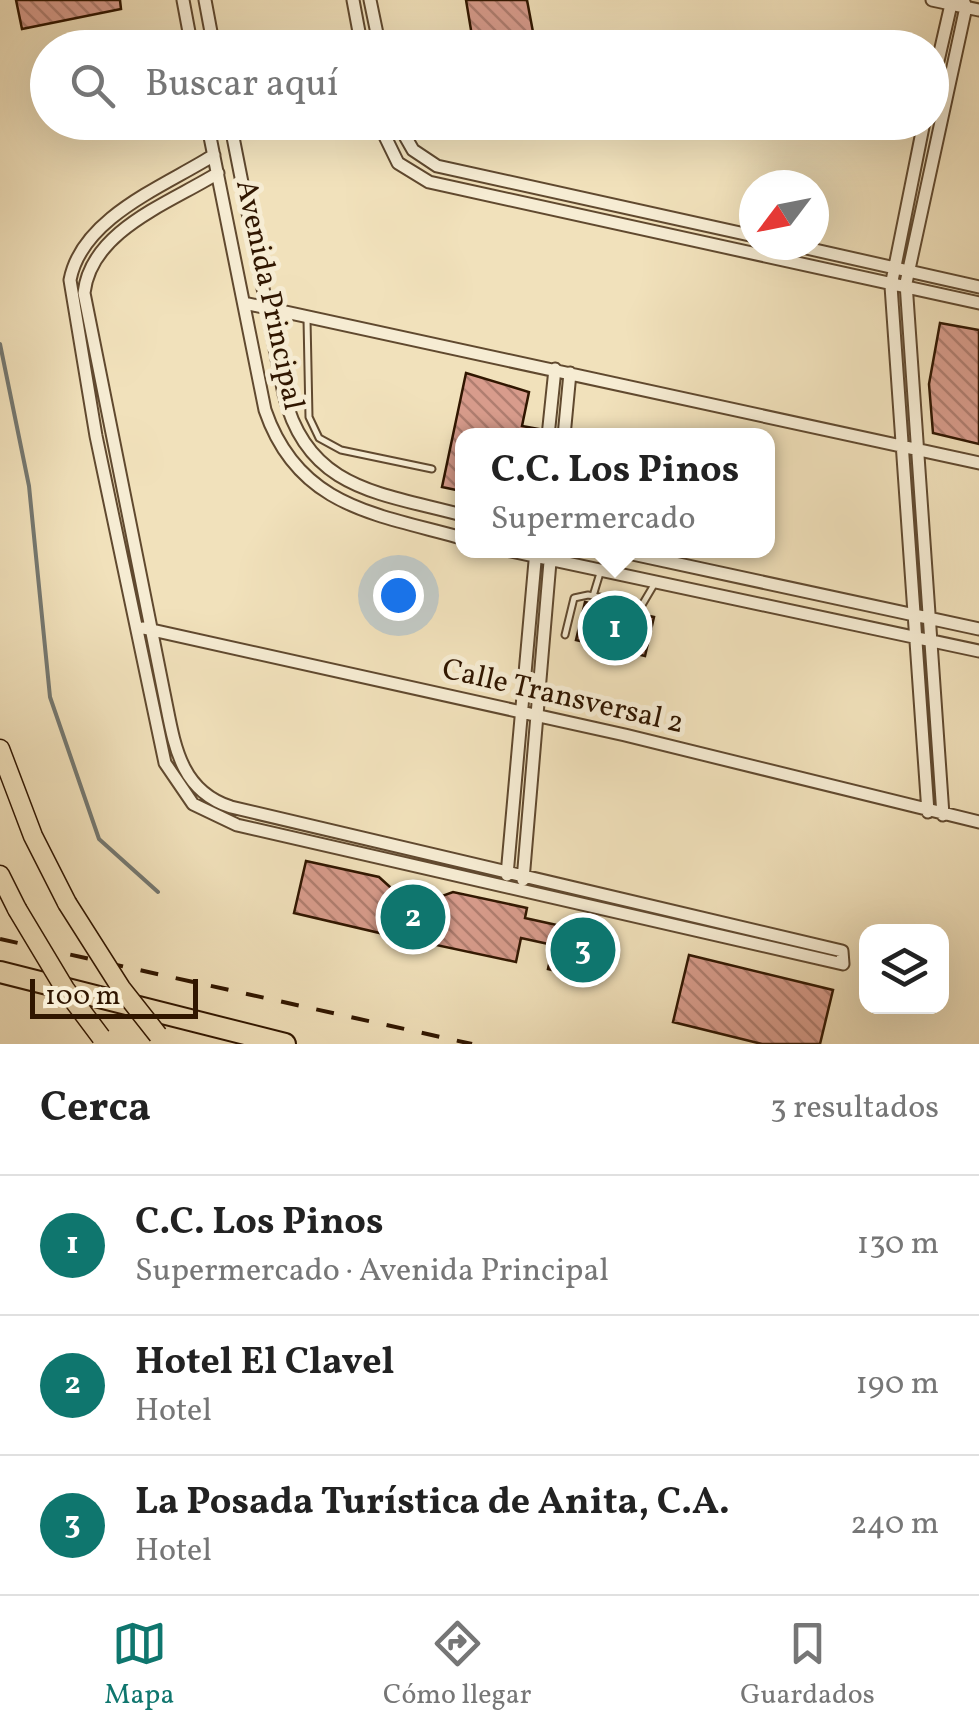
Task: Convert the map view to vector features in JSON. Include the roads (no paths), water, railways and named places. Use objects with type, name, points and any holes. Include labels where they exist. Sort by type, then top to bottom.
[{"type":"highway","points":[[0,972],[285,1044]]},
{"type":"main road","points":[[0,750],[33,836],[66,903],[121,988],[162,1040]]},
{"type":"main road","points":[[0,876],[17,909],[104,1040]]},
{"type":"street","points":[[183,0],[189,30]]},
{"type":"street","points":[[205,0],[211,30]]},
{"type":"street","points":[[353,0],[359,30]]},
{"type":"street","points":[[370,0],[376,30]]},
{"type":"street","points":[[932,0],[962,4]]},
{"type":"street","points":[[949,40],[962,4]]},
{"type":"street","points":[[949,67],[962,4]]},
{"type":"street","name":"Avenida Principal","points":[[211,140],[265,410],[278,440],[302,472],[350,507],[455,536]]},
{"type":"street","name":"Avenida Principal","points":[[234,140],[287,407],[297,431],[320,463],[353,486],[455,513]]},
{"type":"street","points":[[385,140],[389,150],[410,172],[429,182],[979,303]]},
{"type":"street","points":[[407,140],[429,163],[739,233]]},
{"type":"street","points":[[920,140],[892,284],[928,812]]},
{"type":"street","points":[[934,140],[906,287],[943,815]]},
{"type":"street","points":[[214,155],[98,229],[83,248],[72,273],[72,310],[134,626],[164,763],[181,792],[203,811],[224,821],[838,965],[846,960],[842,951],[212,800],[194,785],[180,763],[150,629],[87,324],[86,284],[94,258],[110,240],[218,174]]},
{"type":"street","points":[[494,196],[499,180]]},
{"type":"street","points":[[574,214],[576,197]]},
{"type":"street","points":[[829,253],[979,287]]},
{"type":"street","points":[[244,303],[979,463]]},
{"type":"street","points":[[549,428],[555,369]]},
{"type":"street","points":[[565,428],[570,372]]},
{"type":"street","points":[[507,886],[536,558]]},
{"type":"street","points":[[522,889],[551,558]]},
{"type":"street","points":[[557,558],[600,573],[979,651]]},
{"type":"street","points":[[651,558],[979,629]]},
{"type":"street","name":"Calle Transversal 2","points":[[134,626],[536,715],[979,822]]},
{"type":"street","points":[[920,714],[937,716]]},
{"type":"street","points":[[203,811],[212,800]]},
{"type":"street","points":[[292,838],[294,822]]},
{"type":"street","points":[[418,866],[420,850]]},
{"type":"lane","points":[[307,316],[309,417],[319,438],[341,450],[432,469]]},
{"type":"lane","points":[[593,596],[600,573]]},
{"type":"lane","points":[[564,635],[570,604],[581,595],[642,605],[655,584]]},
{"type":"waterway","points":[[0,344],[29,486],[50,697],[99,839],[158,892]]},
{"type":"railway","points":[[0,939],[472,1044]]},
{"type":"place","name":"C.C. Los Pinos","points":[[615,628]]},
{"type":"place","name":"Hotel El Clavel","points":[[413,917]]},
{"type":"place","name":"La Posada Turística de Anita, C.A.","points":[[583,950]]}]
